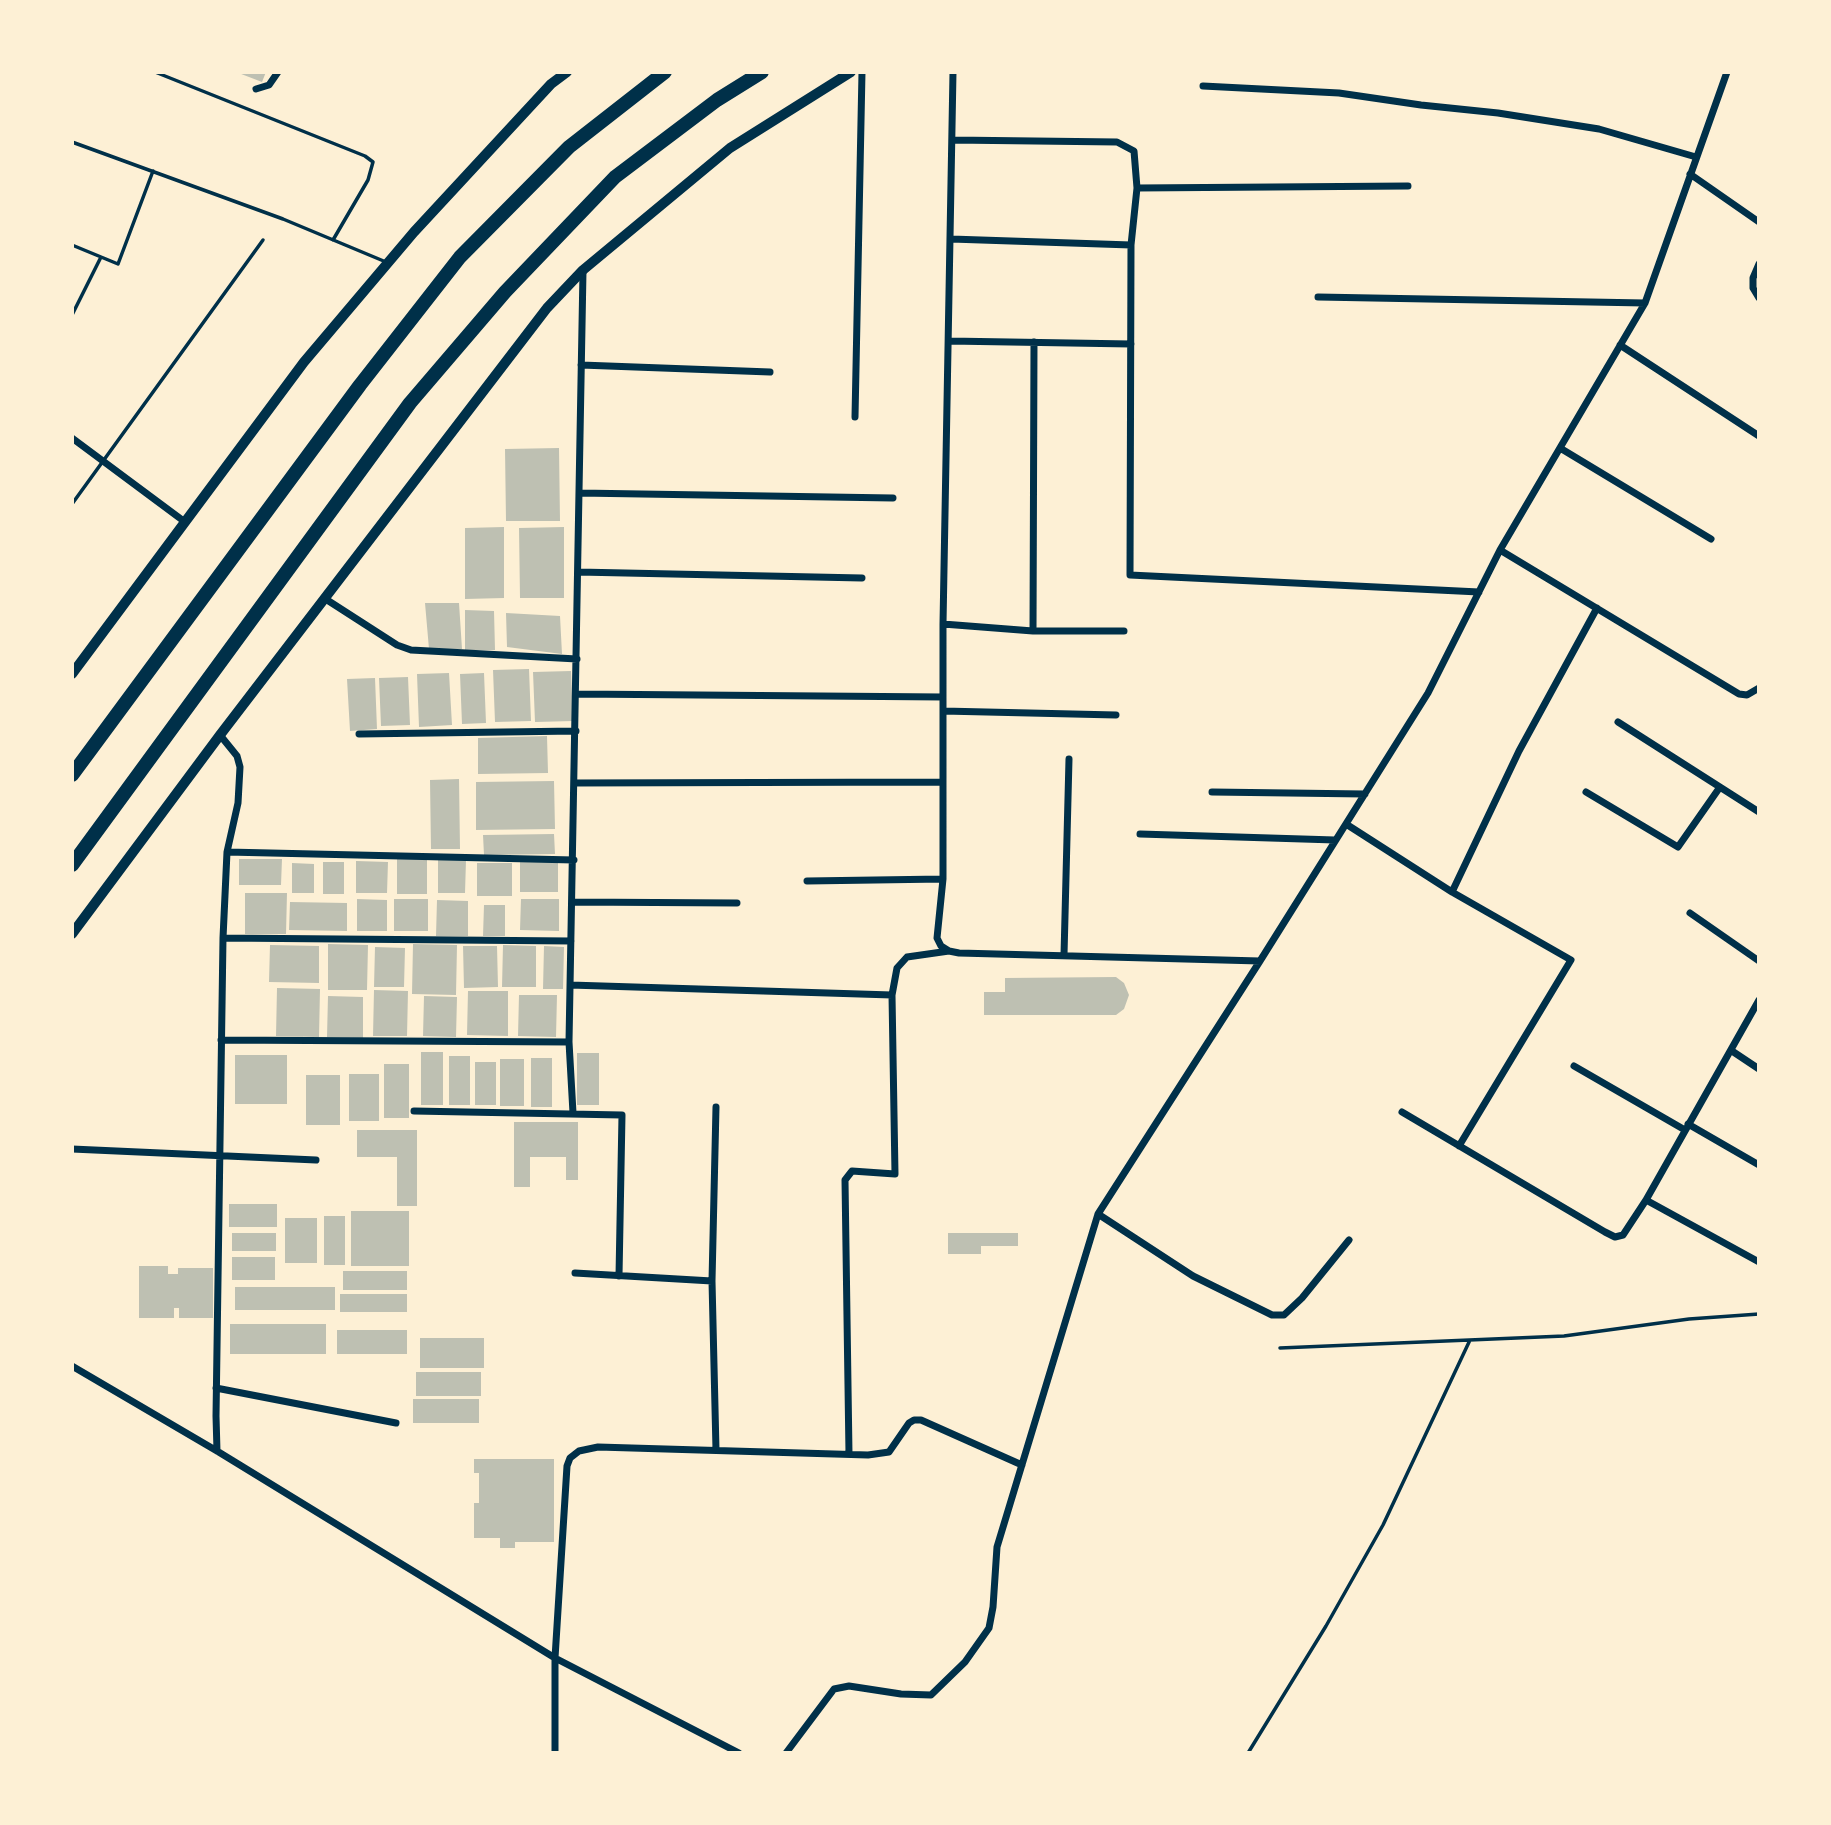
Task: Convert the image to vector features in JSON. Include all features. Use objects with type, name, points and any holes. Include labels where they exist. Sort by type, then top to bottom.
[{"type":"highway","points":[[72,775],[360,385],[460,257],[569,147],[665,72]]},
{"type":"highway","points":[[72,865],[410,403],[505,292],[615,177],[717,100],[762,72]]},
{"type":"main road","points":[[72,674],[304,362],[388,262],[551,84],[567,72]]},
{"type":"main road","points":[[72,934],[220,735],[547,308],[583,270],[730,148],[851,72]]},
{"type":"street","points":[[256,89],[269,85],[278,72]]},
{"type":"street","points":[[855,417],[862,72]]},
{"type":"street","points":[[949,951],[941,946],[937,938],[943,879],[943,624],[953,72]]},
{"type":"street","points":[[786,1753],[834,1689],[849,1686],[901,1694],[931,1695],[965,1662],[989,1628],[997,1547],[1098,1214],[1428,693],[1500,550],[1645,303],[1727,72]]},
{"type":"street","points":[[1203,86],[1339,93],[1498,113],[1600,129],[1696,157]]},
{"type":"street","points":[[952,140],[1117,142],[1134,151],[1137,188],[1131,244],[1130,575],[1479,592]]},
{"type":"street","points":[[1690,174],[1759,222]]},
{"type":"street","points":[[1137,188],[1408,186]]},
{"type":"street","points":[[951,239],[1131,244]]},
{"type":"street","points":[[1759,264],[1753,278],[1753,288],[1759,298]]},
{"type":"street","points":[[573,1113],[569,1042],[583,270]]},
{"type":"street","points":[[1318,297],[1645,303]]},
{"type":"street","points":[[950,341],[1131,344]]},
{"type":"street","points":[[1033,631],[1034,342]]},
{"type":"street","points":[[1620,345],[1759,436]]},
{"type":"street","points":[[581,365],[770,372]]},
{"type":"street","points":[[72,438],[185,522]]},
{"type":"street","points":[[1560,448],[1711,539]]},
{"type":"street","points":[[579,493],[892,498]]},
{"type":"street","points":[[1500,550],[1739,694],[1747,695],[1759,688]]},
{"type":"street","points":[[578,572],[862,578]]},
{"type":"street","points":[[324,598],[397,645],[411,650],[577,659]]},
{"type":"street","points":[[1452,892],[1519,751],[1597,608]]},
{"type":"street","points":[[943,624],[1033,631],[1124,631]]},
{"type":"street","points":[[576,694],[943,697]]},
{"type":"street","points":[[943,711],[1116,715]]},
{"type":"street","points":[[1618,722],[1759,812]]},
{"type":"street","points":[[359,734],[576,732]]},
{"type":"street","points":[[218,1451],[216,1388],[223,938],[227,852],[238,803],[240,767],[237,756],[220,735]]},
{"type":"street","points":[[1065,955],[1069,760]]},
{"type":"street","points":[[574,783],[943,782]]},
{"type":"street","points":[[1586,792],[1678,847],[1720,787]]},
{"type":"street","points":[[1212,792],[1365,794]]},
{"type":"street","points":[[1346,824],[1452,892],[1571,960],[1460,1146]]},
{"type":"street","points":[[1140,834],[1335,840]]},
{"type":"street","points":[[227,852],[574,860]]},
{"type":"street","points":[[807,881],[943,879]]},
{"type":"street","points":[[572,902],[737,903]]},
{"type":"street","points":[[1690,913],[1759,961]]},
{"type":"street","points":[[223,938],[571,941]]},
{"type":"street","points":[[849,1454],[845,1180],[852,1171],[895,1174],[892,995],[897,968],[907,957],[949,951],[1260,961]]},
{"type":"street","points":[[570,985],[892,995]]},
{"type":"street","points":[[1402,1112],[1615,1237],[1623,1235],[1646,1200],[1759,1000]]},
{"type":"street","points":[[221,1040],[569,1042]]},
{"type":"street","points":[[1732,1051],[1759,1069]]},
{"type":"street","points":[[1574,1066],[1759,1166]]},
{"type":"street","points":[[716,1107],[712,1281],[716,1450]]},
{"type":"street","points":[[414,1111],[622,1115],[620,1276]]},
{"type":"street","points":[[72,1149],[316,1160]]},
{"type":"street","points":[[1646,1200],[1759,1262]]},
{"type":"street","points":[[1098,1214],[1193,1276],[1272,1315],[1284,1315],[1302,1298],[1349,1240]]},
{"type":"street","points":[[576,1273],[712,1281]]},
{"type":"street","points":[[72,1366],[218,1451],[555,1658],[739,1753]]},
{"type":"street","points":[[216,1388],[396,1423]]},
{"type":"street","points":[[555,1753],[555,1658],[567,1466],[570,1458],[579,1451],[598,1447],[849,1454],[889,1452],[909,1423],[921,1420],[1022,1465]]},
{"type":"lane","points":[[155,72],[365,156],[373,162],[368,180],[333,240]]},
{"type":"lane","points":[[72,142],[283,219],[388,262]]},
{"type":"lane","points":[[72,245],[118,264],[153,171]]},
{"type":"lane","points":[[72,504],[263,240]]},
{"type":"lane","points":[[72,315],[101,257]]},
{"type":"lane","points":[[1280,1348],[1564,1336],[1689,1319],[1759,1314]]},
{"type":"lane","points":[[1248,1753],[1326,1626],[1383,1525],[1470,1340]]},
{"type":"building","points":[[236,72],[266,72],[262,82]]},
{"type":"building","points":[[559,448],[560,521],[506,521],[505,449]]},
{"type":"building","points":[[504,527],[504,598],[465,599],[465,528]]},
{"type":"building","points":[[564,527],[564,598],[520,598],[519,528]]},
{"type":"building","points":[[425,603],[459,603],[462,649],[429,649]]},
{"type":"building","points":[[465,610],[494,611],[495,650],[465,650]]},
{"type":"building","points":[[506,613],[560,616],[562,654],[507,647]]},
{"type":"building","points":[[529,669],[531,721],[495,722],[493,670]]},
{"type":"building","points":[[571,671],[573,721],[535,722],[533,672]]},
{"type":"building","points":[[449,673],[452,725],[419,727],[417,674]]},
{"type":"building","points":[[484,673],[486,723],[462,724],[460,674]]},
{"type":"building","points":[[408,677],[410,725],[381,726],[379,678]]},
{"type":"building","points":[[375,678],[377,729],[350,731],[347,679]]},
{"type":"building","points":[[547,736],[548,773],[478,774],[478,738]]},
{"type":"building","points":[[459,779],[460,849],[431,849],[430,780]]},
{"type":"building","points":[[554,781],[555,829],[476,830],[476,782]]},
{"type":"building","points":[[554,834],[555,854],[484,855],[483,835]]},
{"type":"building","points":[[239,859],[282,859],[281,885],[239,885]]},
{"type":"building","points":[[397,859],[427,859],[427,894],[397,894]]},
{"type":"building","points":[[438,860],[466,860],[465,893],[438,893]]},
{"type":"building","points":[[356,861],[388,862],[387,893],[356,893]]},
{"type":"building","points":[[520,861],[558,862],[558,892],[520,892]]},
{"type":"building","points":[[323,862],[344,862],[344,894],[323,894]]},
{"type":"building","points":[[292,863],[314,864],[314,893],[292,893]]},
{"type":"building","points":[[477,863],[512,863],[512,896],[477,896]]},
{"type":"building","points":[[245,893],[287,893],[286,934],[245,934]]},
{"type":"building","points":[[357,899],[387,900],[387,931],[357,931]]},
{"type":"building","points":[[394,899],[428,899],[428,931],[394,931]]},
{"type":"building","points":[[521,899],[559,899],[559,931],[520,930]]},
{"type":"building","points":[[437,900],[468,901],[468,936],[436,936]]},
{"type":"building","points":[[290,902],[347,903],[347,931],[289,930]]},
{"type":"building","points":[[484,905],[505,905],[505,936],[483,936]]},
{"type":"building","points":[[328,944],[368,945],[367,990],[328,990]]},
{"type":"building","points":[[413,944],[457,945],[456,995],[412,994]]},
{"type":"building","points":[[270,945],[319,946],[319,983],[269,982]]},
{"type":"building","points":[[503,945],[536,946],[536,987],[502,987]]},
{"type":"building","points":[[463,946],[497,946],[498,987],[464,988]]},
{"type":"building","points":[[544,946],[564,947],[563,989],[543,989]]},
{"type":"building","points":[[375,947],[405,948],[404,987],[374,987]]},
{"type":"building","points":[[1116,977],[1124,983],[1129,995],[1124,1009],[1116,1015],[984,1015],[984,992],[1005,992],[1005,978]]},
{"type":"building","points":[[277,988],[320,989],[319,1037],[276,1036]]},
{"type":"building","points":[[374,990],[408,991],[407,1036],[373,1036]]},
{"type":"building","points":[[468,991],[508,991],[508,1036],[467,1035]]},
{"type":"building","points":[[519,995],[557,995],[556,1037],[518,1036]]},
{"type":"building","points":[[328,996],[363,997],[363,1038],[327,1037]]},
{"type":"building","points":[[424,996],[457,997],[456,1037],[423,1036]]},
{"type":"building","points":[[421,1052],[443,1052],[443,1105],[421,1105]]},
{"type":"building","points":[[577,1053],[599,1053],[599,1105],[577,1105]]},
{"type":"building","points":[[235,1055],[287,1055],[287,1104],[235,1104]]},
{"type":"building","points":[[449,1056],[470,1056],[470,1105],[449,1105]]},
{"type":"building","points":[[531,1058],[552,1058],[552,1107],[531,1107]]},
{"type":"building","points":[[500,1059],[524,1059],[524,1106],[500,1106]]},
{"type":"building","points":[[475,1062],[496,1062],[496,1105],[475,1105]]},
{"type":"building","points":[[384,1064],[409,1064],[409,1118],[384,1118]]},
{"type":"building","points":[[349,1074],[379,1074],[379,1121],[349,1121]]},
{"type":"building","points":[[306,1075],[340,1075],[340,1125],[306,1125]]},
{"type":"building","points":[[514,1122],[578,1122],[578,1180],[566,1180],[566,1157],[530,1157],[530,1187],[514,1187]]},
{"type":"building","points":[[357,1130],[417,1130],[417,1206],[397,1206],[397,1157],[357,1157]]},
{"type":"building","points":[[229,1204],[277,1204],[277,1227],[229,1227]]},
{"type":"building","points":[[351,1211],[409,1211],[409,1266],[351,1266]]},
{"type":"building","points":[[324,1216],[345,1216],[345,1265],[324,1265]]},
{"type":"building","points":[[285,1218],[317,1218],[317,1263],[285,1263]]},
{"type":"building","points":[[232,1233],[276,1233],[276,1251],[232,1251]]},
{"type":"building","points":[[948,1233],[1018,1233],[1018,1246],[981,1246],[981,1254],[948,1254]]},
{"type":"building","points":[[232,1257],[275,1257],[275,1280],[232,1280]]},
{"type":"building","points":[[139,1266],[168,1266],[168,1274],[178,1274],[178,1268],[213,1268],[213,1318],[179,1318],[179,1308],[174,1308],[174,1318],[139,1318]]},
{"type":"building","points":[[343,1271],[407,1271],[407,1290],[343,1290]]},
{"type":"building","points":[[235,1287],[335,1287],[335,1310],[235,1310]]},
{"type":"building","points":[[340,1294],[407,1294],[407,1312],[340,1312]]},
{"type":"building","points":[[230,1324],[326,1324],[326,1354],[230,1354]]},
{"type":"building","points":[[337,1330],[407,1330],[407,1354],[337,1354]]},
{"type":"building","points":[[420,1338],[484,1338],[484,1368],[420,1368]]},
{"type":"building","points":[[416,1372],[481,1372],[481,1396],[416,1396]]},
{"type":"building","points":[[413,1399],[479,1399],[479,1423],[413,1423]]},
{"type":"building","points":[[474,1459],[554,1459],[554,1542],[515,1542],[515,1548],[500,1548],[500,1538],[474,1538],[474,1503],[479,1503],[479,1473],[474,1473]]}]
